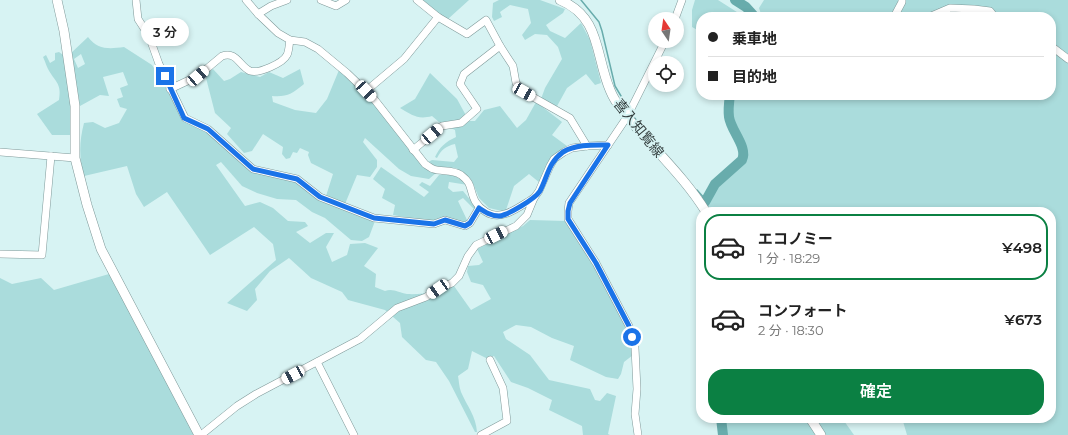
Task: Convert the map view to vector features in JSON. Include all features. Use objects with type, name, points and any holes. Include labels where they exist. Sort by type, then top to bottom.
[{"type":"street","points":[[57,0],[64,31],[75,106],[75,158],[87,206],[101,249],[200,435],[237,406],[256,394],[360,340],[397,308],[426,297],[438,289],[452,283],[459,276],[468,256],[476,245],[516,226],[527,215],[554,159],[572,148],[608,145]]},
{"type":"street","points":[[136,0],[138,19],[149,36],[159,64],[184,118],[208,129],[253,169],[297,179],[320,197],[374,218],[434,224],[445,220],[465,226],[470,223],[479,208]]},
{"type":"street","points":[[246,0],[278,34],[290,40],[305,42],[318,49],[366,91],[425,164],[433,169],[451,171],[459,174],[469,183],[479,208],[490,214],[498,216],[507,214],[534,198]]},
{"type":"street","points":[[258,14],[270,6],[287,0]]},
{"type":"street","points":[[321,0],[336,6],[346,0]]},
{"type":"street","points":[[417,0],[438,17],[467,34],[486,20],[513,66],[516,83],[524,92],[570,118],[587,146]]},
{"type":"street","name":"喜入知覧線","points":[[560,0],[577,9],[589,24],[597,43],[610,89],[627,117],[693,192],[703,207]]},
{"type":"street","points":[[678,12],[682,0]]},
{"type":"street","points":[[897,12],[902,0]]},
{"type":"street","points":[[941,12],[950,8],[974,9],[991,12]]},
{"type":"street","points":[[366,91],[404,59],[438,17]]},
{"type":"street","points":[[170,89],[198,76],[226,54],[231,54],[250,71],[257,72],[267,69],[287,56],[290,40]]},
{"type":"street","points":[[413,150],[442,126],[461,123],[476,109],[460,84],[464,74],[500,46]]},
{"type":"street","points":[[638,435],[635,414],[637,389],[635,348],[629,326],[596,263],[568,219],[568,211],[570,203],[627,117],[662,48]]},
{"type":"street","points":[[1056,50],[1068,59]]},
{"type":"street","points":[[0,152],[75,158]]},
{"type":"street","points":[[0,254],[42,255],[51,156]]},
{"type":"street","points":[[481,435],[507,421],[503,388],[490,360]]},
{"type":"street","points":[[317,362],[354,435]]},
{"type":"street","points":[[813,423],[821,435]]},
{"type":"shaded area","points":[[420,0],[469,0],[448,19],[435,13],[427,3]]},
{"type":"shaded area","points":[[499,0],[540,0],[565,9],[563,13],[546,25],[550,31],[565,38],[581,23],[590,40],[601,83],[595,85],[586,74],[567,88],[556,108],[541,99],[545,88],[562,59],[558,47],[547,35],[535,34],[525,40],[522,35],[531,23],[528,9],[510,5],[500,12],[502,17],[494,21],[492,17],[493,3]]},
{"type":"shaded area","points":[[695,0],[718,0],[737,12],[696,12],[696,29],[692,27],[692,10]]},
{"type":"shaded area","points":[[764,0],[1068,0],[1068,435],[907,435],[903,423],[1056,423],[1056,207],[706,207],[705,205],[711,194],[744,162],[747,150],[737,135],[732,122],[733,100],[1056,100],[1056,12],[760,12],[759,8]]},
{"type":"shaded area","points":[[88,37],[96,44],[104,48],[124,47],[152,65],[169,91],[183,119],[207,131],[241,163],[296,181],[375,221],[369,237],[362,241],[351,240],[325,218],[312,212],[296,200],[277,199],[257,193],[242,186],[221,162],[216,165],[245,206],[260,202],[273,208],[288,221],[305,222],[308,226],[296,232],[310,243],[326,233],[334,233],[326,247],[332,262],[347,255],[350,244],[365,243],[378,248],[364,266],[376,274],[375,287],[385,291],[391,290],[407,294],[419,294],[454,286],[471,310],[491,299],[483,285],[471,282],[467,272],[468,266],[479,265],[483,262],[477,249],[523,226],[530,220],[566,221],[597,271],[628,329],[633,355],[624,362],[618,379],[606,377],[570,360],[574,346],[552,338],[531,327],[516,325],[503,332],[506,339],[530,355],[549,380],[590,389],[595,400],[600,401],[607,393],[616,396],[608,434],[610,435],[583,435],[582,426],[549,410],[552,400],[528,388],[511,382],[494,356],[486,358],[472,351],[468,369],[458,376],[461,392],[475,421],[477,432],[475,432],[449,381],[436,362],[426,360],[402,337],[400,323],[385,310],[348,300],[342,292],[311,278],[289,258],[270,271],[255,289],[257,300],[247,311],[227,303],[276,260],[273,244],[254,227],[210,255],[167,192],[144,207],[136,194],[127,166],[84,176],[80,150],[84,123],[93,122],[105,128],[119,123],[127,109],[120,107],[117,99],[123,97],[120,88],[128,85],[123,72],[103,77],[109,96],[100,95],[80,106],[70,54]],"holes":[[[81,54],[85,64],[78,68],[74,59]]]},
{"type":"shaded area","points":[[59,52],[63,55],[73,108],[72,135],[52,135],[37,114],[59,100],[59,86],[48,69],[43,57],[46,55],[50,63],[55,60],[55,53]]},
{"type":"shaded area","points":[[213,69],[224,81],[241,72],[260,77],[269,72],[283,78],[300,69],[304,84],[289,94],[272,96],[273,102],[295,110],[316,113],[327,99],[339,70],[366,94],[423,167],[437,172],[429,179],[411,176],[399,169],[365,138],[363,142],[377,160],[377,167],[370,177],[357,175],[345,204],[326,196],[333,174],[311,163],[308,155],[309,152],[300,148],[297,153],[293,152],[290,158],[286,159],[282,154],[283,147],[263,134],[252,151],[244,153],[227,134],[231,128],[215,113],[205,74]]},
{"type":"shaded area","points":[[430,73],[457,99],[469,121],[475,121],[484,110],[500,106],[517,128],[526,120],[536,102],[562,122],[552,135],[567,146],[551,159],[540,183],[529,174],[514,186],[506,210],[502,211],[489,208],[479,198],[472,181],[456,168],[435,167],[428,162],[432,160],[454,162],[458,157],[455,144],[446,147],[437,158],[435,157],[443,145],[456,137],[455,130],[439,122],[432,116],[419,117],[400,108],[415,99]]},
{"type":"shaded area","points":[[381,167],[424,197],[429,192],[419,185],[422,182],[430,186],[439,175],[455,176],[468,185],[449,182],[448,188],[453,192],[463,191],[476,207],[474,209],[463,198],[458,201],[467,220],[465,223],[433,222],[393,215],[395,205],[382,198],[385,189],[373,179]]},
{"type":"shaded area","points":[[109,274],[195,435],[0,435],[0,278],[12,284],[41,278],[54,290]]},
{"type":"shaded area","points":[[725,423],[846,423],[854,435],[826,435],[823,433],[819,435],[726,435]]},
{"type":"waterway","points":[[581,0],[599,22],[615,86],[627,106]]},
{"type":"waterway","points":[[735,0],[750,12]]},
{"type":"waterway","points":[[705,202],[715,184],[742,160],[743,150],[730,122],[730,100]]},
{"type":"waterway","points":[[633,116],[647,133]]},
{"type":"waterway","points":[[697,190],[706,200]]},
{"type":"waterway","points":[[722,423],[723,435]]},
{"type":"route","points":[[165,76],[184,118],[208,129],[253,169],[297,179],[320,197],[374,218],[434,224],[445,220],[465,226],[470,223],[479,208],[490,214],[498,216],[507,214],[534,198],[539,191],[554,159],[564,152],[572,148],[608,145],[570,203],[568,219],[596,263],[629,326],[632,337]]}]
